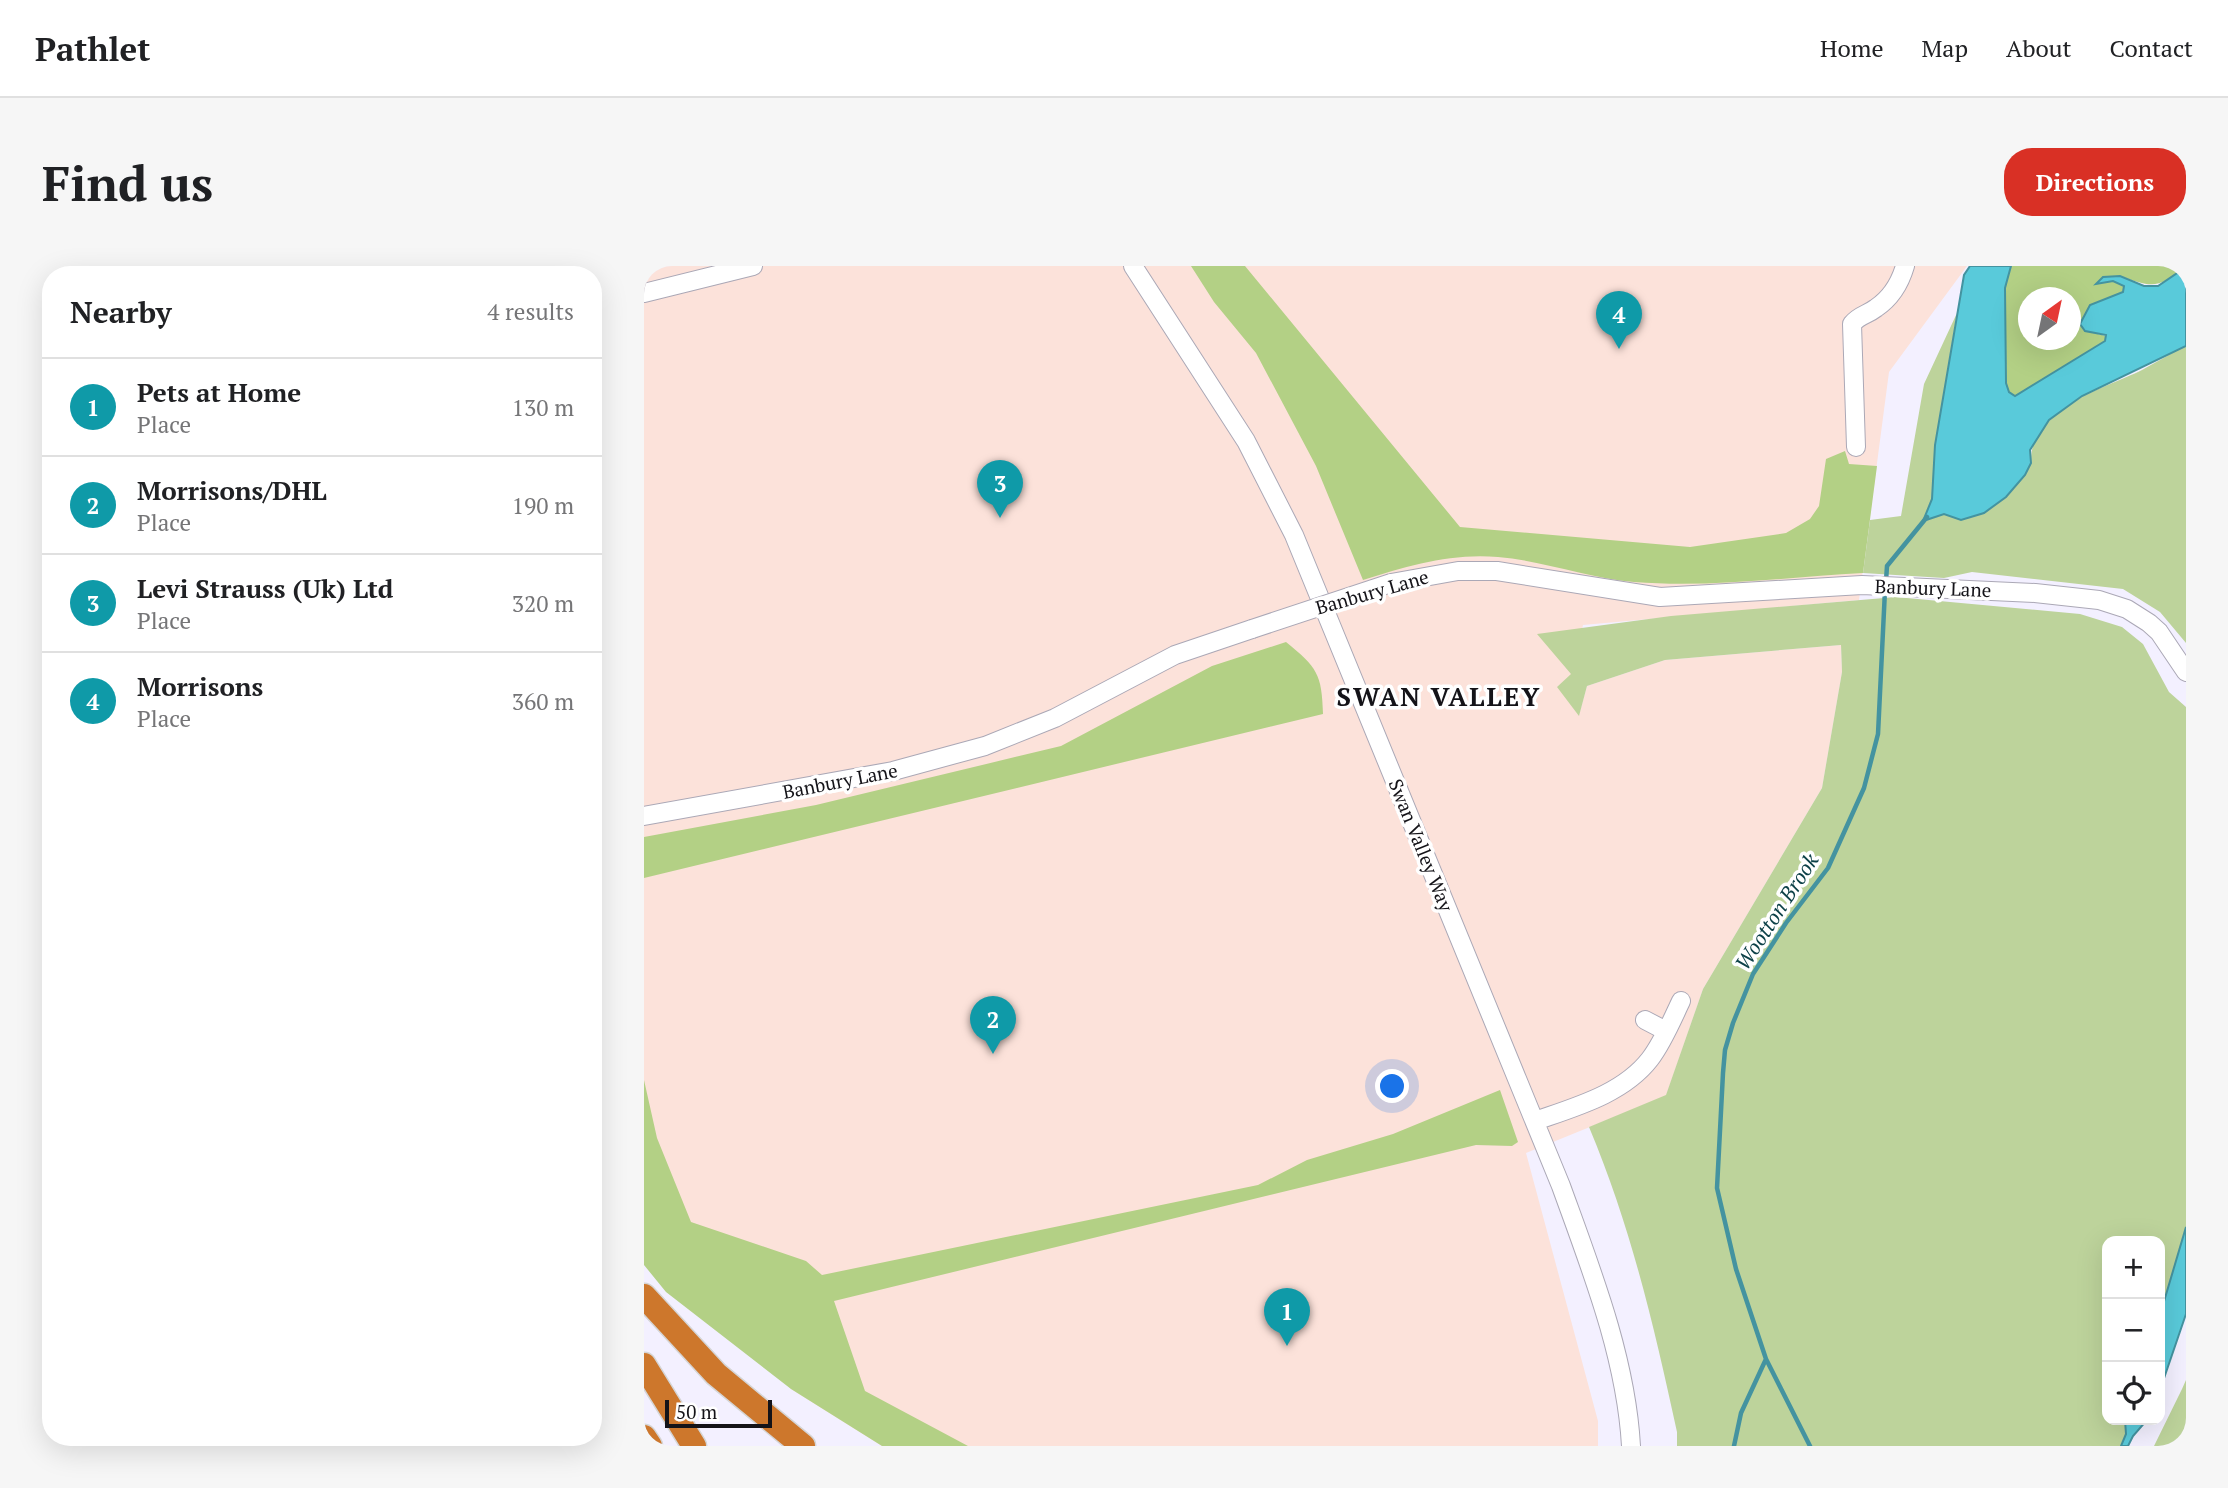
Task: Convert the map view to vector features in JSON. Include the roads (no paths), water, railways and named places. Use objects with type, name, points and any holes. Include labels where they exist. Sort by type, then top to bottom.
[{"type":"highway","points":[[644,1296],[716,1374],[803,1446]]},
{"type":"highway","points":[[644,1364],[694,1446]]},
{"type":"highway","points":[[644,1437],[650,1446]]},
{"type":"street","points":[[644,293],[753,266]]},
{"type":"street","points":[[1856,447],[1852,324],[1857,317],[1874,310],[1894,293],[1905,266]]},
{"type":"street","name":"Swan Valley Way","points":[[1133,269],[1246,441],[1294,536],[1535,1121],[1595,1280],[1621,1379],[1630,1446]]},
{"type":"street","name":"Banbury Lane","points":[[644,816],[893,771],[985,746],[1055,718],[1175,655],[1391,583],[1447,572],[1497,571],[1543,576],[1632,594],[1687,598],[1862,585],[2035,593],[2118,605],[2136,614],[2159,632],[2186,672]]},
{"type":"street","points":[[1535,1121],[1599,1098],[1637,1074],[1651,1059],[1681,1001]]},
{"type":"street","points":[[1645,1020],[1666,1031]]},
{"type":"water","points":[[1970,266],[2011,266],[2005,288],[2006,383],[2009,392],[2015,396],[2105,341],[2106,335],[2085,331],[2081,325],[2090,305],[2123,292],[2124,286],[2113,281],[2096,284],[2103,277],[2120,276],[2144,286],[2158,286],[2186,267],[2186,346],[2082,396],[2049,420],[2030,450],[2031,463],[2025,475],[2006,497],[1984,513],[1961,520],[1944,514],[1923,521],[1932,499],[1935,445],[1964,275]]},
{"type":"water","points":[[2186,1227],[2186,1314],[2165,1375],[2165,1299]]},
{"type":"water","points":[[2125,1425],[2143,1425],[2128,1446],[2121,1446],[2126,1434]]},
{"type":"waterway","name":"Wootton Brook","points":[[1886,581],[1887,566],[1927,517]]},
{"type":"waterway","name":"Wootton Brook","points":[[1810,1446],[1766,1359],[1736,1269],[1717,1188],[1725,1050],[1753,974],[1786,923],[1828,868],[1864,788],[1878,734],[1885,590]]},
{"type":"waterway","points":[[1734,1446],[1741,1413],[1766,1359]]},
{"type":"place","name":"Morrisons","points":[[1619,349]]},
{"type":"place","name":"Levi Strauss (Uk) Ltd","points":[[1000,518]]},
{"type":"place","name":"Morrisons/DHL","points":[[993,1054]]},
{"type":"place","name":"Pets at Home","points":[[1287,1346]]},
{"type":"district","name":"SWAN VALLEY","points":[[1439,697]]}]
